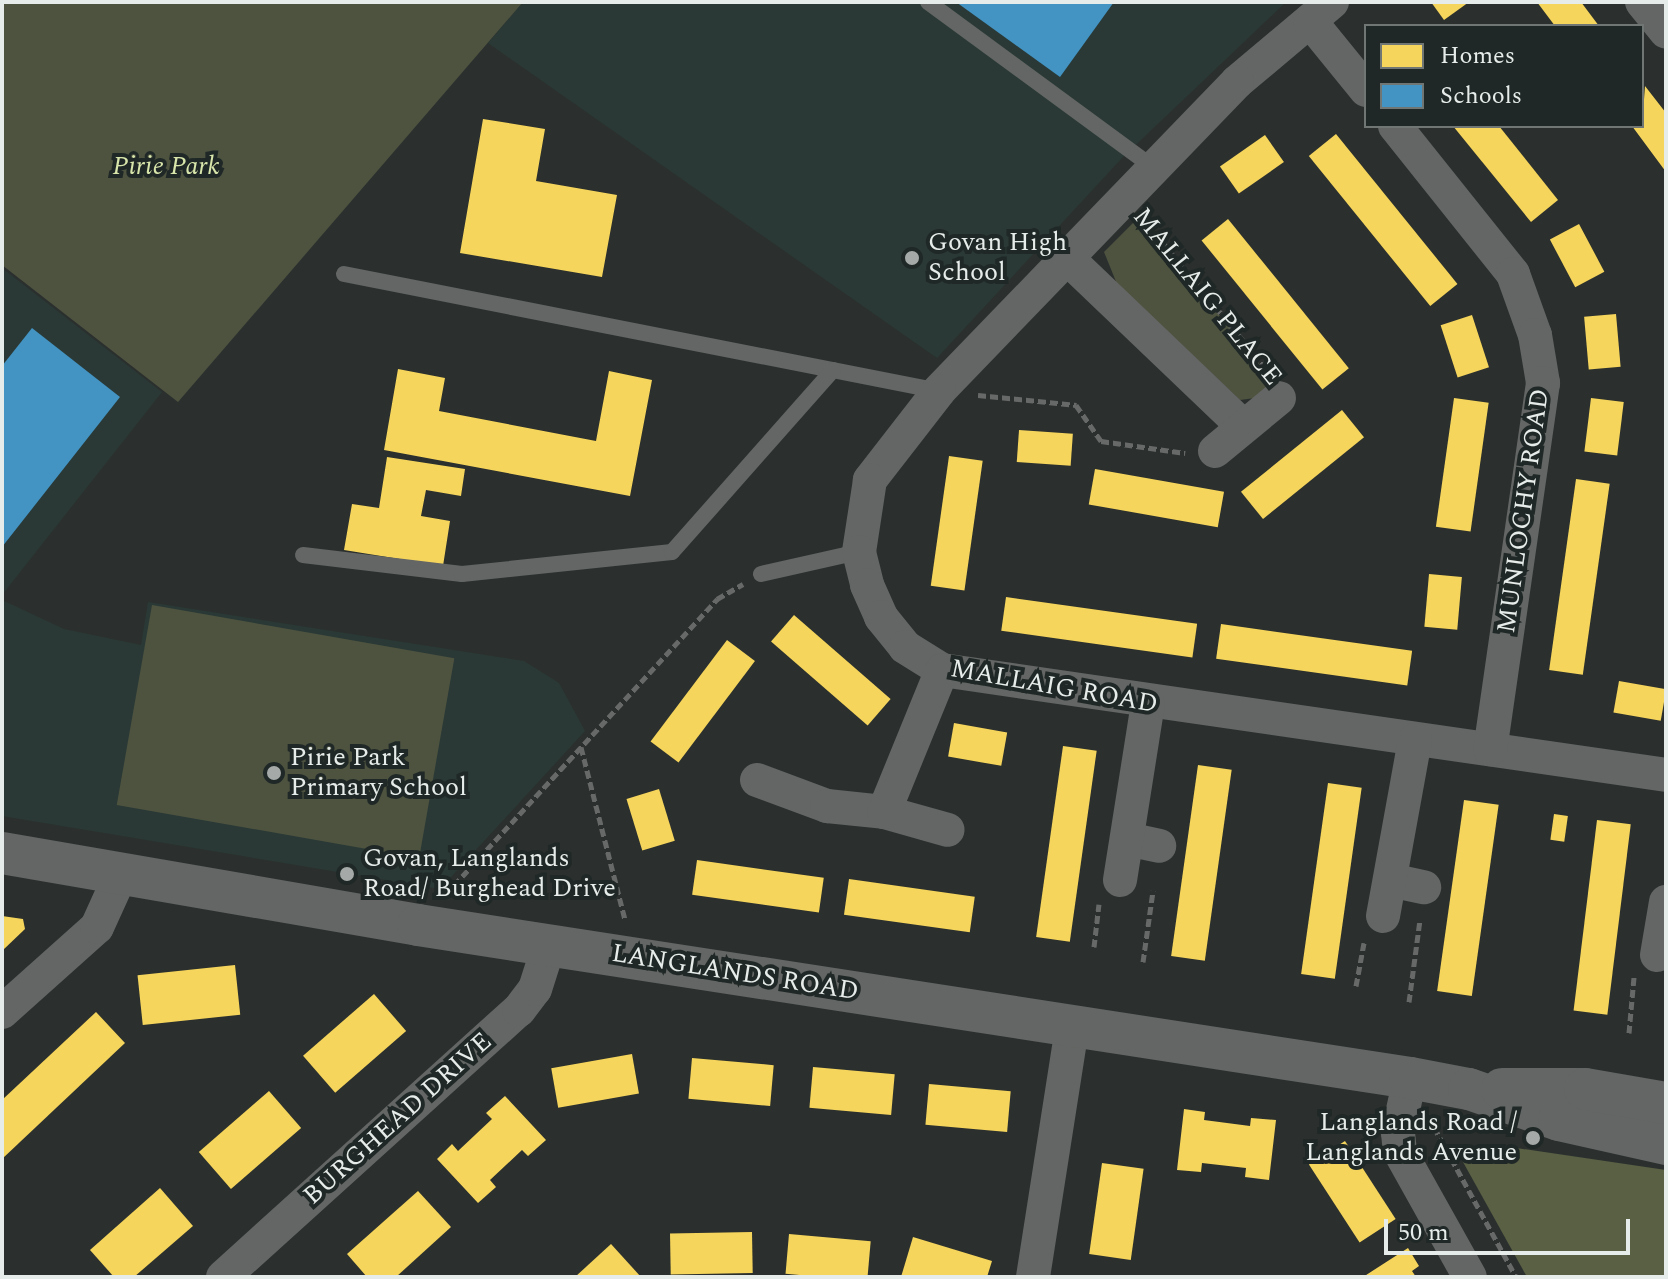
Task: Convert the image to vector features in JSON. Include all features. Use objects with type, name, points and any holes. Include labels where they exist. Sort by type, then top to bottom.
[{"type":"street","points":[[1642,2],[1666,32]]},
{"type":"street","name":"MALLAIG ROAD","points":[[1321,11],[1237,82],[1066,257],[939,391],[870,480],[859,552],[881,617],[905,647],[942,670],[1148,704],[1666,775]]},
{"type":"street","points":[[1321,11],[1364,86]]},
{"type":"street","name":"MUNLOCHY ROAD","points":[[1397,128],[1513,274],[1537,347],[1543,383],[1531,484],[1490,749]]},
{"type":"street","name":"MALLAIG PLACE","points":[[1066,257],[1243,426]]},
{"type":"street","name":"MALLAIG PLACE","points":[[1215,451],[1279,398]]},
{"type":"street","points":[[884,812],[942,670]]},
{"type":"street","points":[[1120,880],[1143,843],[1148,704]]},
{"type":"street","points":[[1383,916],[1415,740]]},
{"type":"street","points":[[757,780],[827,806],[884,812],[948,830]]},
{"type":"street","name":"LANGLANDS ROAD","points":[[2,853],[418,925],[1073,1023],[1410,1078],[1469,1089],[1559,1120],[1666,1144]]},
{"type":"street","points":[[2,1012],[97,927],[122,872]]},
{"type":"street","points":[[1390,880],[1424,887]]},
{"type":"street","points":[[1657,955],[1665,914]]},
{"type":"street","name":"BURGHEAD DRIVE","points":[[223,1277],[519,1010],[535,989],[549,945]]},
{"type":"street","points":[[1033,1277],[1073,1023]]},
{"type":"street","points":[[1410,1078],[1398,1133],[1400,1152],[1470,1277]]},
{"type":"street","name":"LANGLANDS ROAD","points":[[1469,1089],[1585,1089],[1666,1103]]},
{"type":"lane","points":[[928,2],[1153,167]]},
{"type":"lane","points":[[344,274],[939,391]]},
{"type":"lane","points":[[303,555],[462,574],[672,552],[833,370]]},
{"type":"lane","points":[[761,574],[859,552]]},
{"type":"path","name":"MALLAIG PLACE","points":[[1125,196],[1286,393],[1279,398]]},
{"type":"path","points":[[939,391],[1076,405],[1101,441],[1208,457],[1215,451]]},
{"type":"path","points":[[418,925],[717,599],[761,574]]},
{"type":"path","points":[[581,747],[635,958]]},
{"type":"path","points":[[1629,1033],[1636,957],[1657,955]]},
{"type":"path","points":[[1410,1078],[1516,1277]]},
{"type":"shaded area","name":"Govan High School","points":[[523,2],[1286,2],[1122,158],[937,358],[488,43]]},
{"type":"shaded area","points":[[2,268],[162,392],[2,595]]},
{"type":"shaded area","name":"Pirie Park Primary School","points":[[2,600],[64,629],[141,645],[148,602],[524,661],[559,683],[585,731],[440,889],[2,816]]},
{"type":"green space","name":"Pirie Park","points":[[2,2],[523,2],[178,402],[2,265]]},
{"type":"green space","points":[[1139,217],[1275,383],[1255,398],[1240,400],[1117,284],[1104,252]]},
{"type":"green space","points":[[152,605],[454,658],[419,858],[117,805]]},
{"type":"green space","points":[[1503,1146],[1666,1170],[1666,1277],[1527,1277],[1458,1153]]},
{"type":"building: Homes","points":[[1431,2],[1469,2],[1444,20]]},
{"type":"building: Homes","points":[[1537,2],[1581,2],[1598,24],[1554,24]]},
{"type":"building: Homes","points":[[1645,86],[1666,113],[1666,172],[1633,128],[1644,128]]},
{"type":"building: Homes","points":[[483,119],[545,129],[536,181],[617,195],[602,277],[460,253]]},
{"type":"building: Homes","points":[[1455,128],[1501,128],[1558,200],[1531,222]]},
{"type":"building: Homes","points":[[1336,134],[1457,284],[1430,306],[1309,156]]},
{"type":"building: Homes","points":[[1265,135],[1284,162],[1239,194],[1220,167]]},
{"type":"building: Homes","points":[[1228,219],[1349,368],[1322,390],[1202,240]]},
{"type":"building: Homes","points":[[1579,224],[1604,272],[1575,287],[1550,239]]},
{"type":"building: Homes","points":[[1616,314],[1621,367],[1589,370],[1584,317]]},
{"type":"building: Homes","points":[[1472,315],[1489,367],[1458,378],[1441,325]]},
{"type":"building: Homes","points":[[398,369],[445,378],[439,411],[596,441],[609,371],[652,380],[630,496],[384,450]]},
{"type":"building: Homes","points":[[1454,398],[1489,403],[1471,532],[1436,527]]},
{"type":"building: Homes","points":[[1591,398],[1624,402],[1617,456],[1584,452]]},
{"type":"building: Homes","points":[[1342,410],[1364,437],[1263,519],[1241,492]]},
{"type":"building: Homes","points":[[1019,430],[1073,434],[1071,466],[1017,462]]},
{"type":"building: Homes","points":[[949,456],[983,461],[964,590],[931,586]]},
{"type":"building: Homes","points":[[387,457],[465,469],[461,496],[426,490],[421,516],[450,521],[443,566],[344,550],[352,504],[379,508]]},
{"type":"building: Homes","points":[[1095,469],[1224,492],[1218,527],[1089,504]]},
{"type":"building: Homes","points":[[1576,479],[1610,484],[1583,675],[1549,670]]},
{"type":"building: Homes","points":[[1429,574],[1462,577],[1457,630],[1424,627]]},
{"type":"building: Homes","points":[[1006,597],[1197,624],[1192,658],[1001,631]]},
{"type":"building: Homes","points":[[794,615],[891,699],[868,725],[771,641]]},
{"type":"building: Homes","points":[[1221,624],[1412,651],[1407,686],[1216,659]]},
{"type":"building: Homes","points":[[727,640],[755,661],[679,762],[651,741]]},
{"type":"building: Homes","points":[[1619,681],[1666,689],[1661,721],[1613,713]]},
{"type":"building: Homes","points":[[954,723],[1007,732],[1001,766],[948,756]]},
{"type":"building: Homes","points":[[1063,746],[1097,751],[1070,942],[1036,937]]},
{"type":"building: Homes","points":[[1198,765],[1232,770],[1205,961],[1171,956]]},
{"type":"building: Homes","points":[[1328,783],[1362,788],[1335,979],[1301,974]]},
{"type":"building: Homes","points":[[659,789],[675,841],[642,851],[626,799]]},
{"type":"building: Homes","points":[[1464,800],[1499,805],[1472,996],[1437,991]]},
{"type":"building: Homes","points":[[1554,814],[1568,816],[1564,842],[1550,840]]},
{"type":"building: Homes","points":[[1597,820],[1631,824],[1607,1015],[1574,1011]]},
{"type":"building: Homes","points":[[697,860],[824,878],[819,912],[692,895]]},
{"type":"building: Homes","points":[[849,879],[975,897],[970,932],[844,915]]},
{"type":"building: Homes","points":[[2,916],[23,919],[25,929],[2,951]]},
{"type":"building: Homes","points":[[235,965],[240,1015],[143,1025],[138,975]]},
{"type":"building: Homes","points":[[374,994],[406,1031],[335,1093],[303,1056]]},
{"type":"building: Homes","points":[[96,1012],[125,1043],[2,1159],[2,1100]]},
{"type":"building: Homes","points":[[632,1054],[639,1093],[558,1108],[551,1068]]},
{"type":"building: Homes","points":[[692,1058],[774,1065],[770,1106],[688,1099]]},
{"type":"building: Homes","points":[[813,1067],[895,1074],[891,1115],[809,1108]]},
{"type":"building: Homes","points":[[929,1084],[1011,1091],[1007,1132],[925,1125]]},
{"type":"building: Homes","points":[[269,1091],[301,1128],[231,1189],[199,1152]]},
{"type":"building: Homes","points":[[505,1096],[546,1140],[528,1156],[522,1150],[490,1180],[496,1187],[478,1203],[437,1159],[452,1144],[458,1151],[492,1119],[486,1113]]},
{"type":"building: Homes","points":[[1184,1109],[1205,1112],[1204,1120],[1250,1126],[1251,1118],[1276,1120],[1269,1180],[1245,1177],[1246,1168],[1202,1163],[1201,1172],[1177,1170]]},
{"type":"building: Homes","points":[[1345,1141],[1396,1219],[1360,1242],[1309,1164]]},
{"type":"building: Homes","points":[[1102,1163],[1144,1169],[1131,1260],[1089,1254]]},
{"type":"building: Homes","points":[[160,1188],[193,1226],[134,1277],[114,1277],[90,1250]]},
{"type":"building: Homes","points":[[418,1191],[451,1227],[396,1277],[367,1277],[347,1254]]},
{"type":"building: Homes","points":[[752,1232],[753,1273],[671,1274],[670,1233]]},
{"type":"building: Homes","points":[[789,1234],[871,1241],[868,1277],[786,1274]]},
{"type":"building: Homes","points":[[913,1237],[992,1261],[987,1277],[901,1277]]},
{"type":"building: Homes","points":[[611,1244],[641,1277],[575,1277]]},
{"type":"building: Homes","points":[[1408,1248],[1419,1266],[1412,1271],[1416,1277],[1363,1277]]},
{"type":"building: Schools","points":[[956,2],[1114,2],[1060,77]]},
{"type":"building: Schools","points":[[32,328],[120,397],[2,547],[2,366]]},
{"type":"place","name":"Govan High School","points":[[912,258]]},
{"type":"place","name":"Pirie Park Primary School","points":[[274,773]]},
{"type":"place","name":"Govan, Langlands Road/ Burghead Drive","points":[[347,874]]},
{"type":"place","name":"Langlands Road / Langlands Avenue","points":[[1533,1138]]}]
